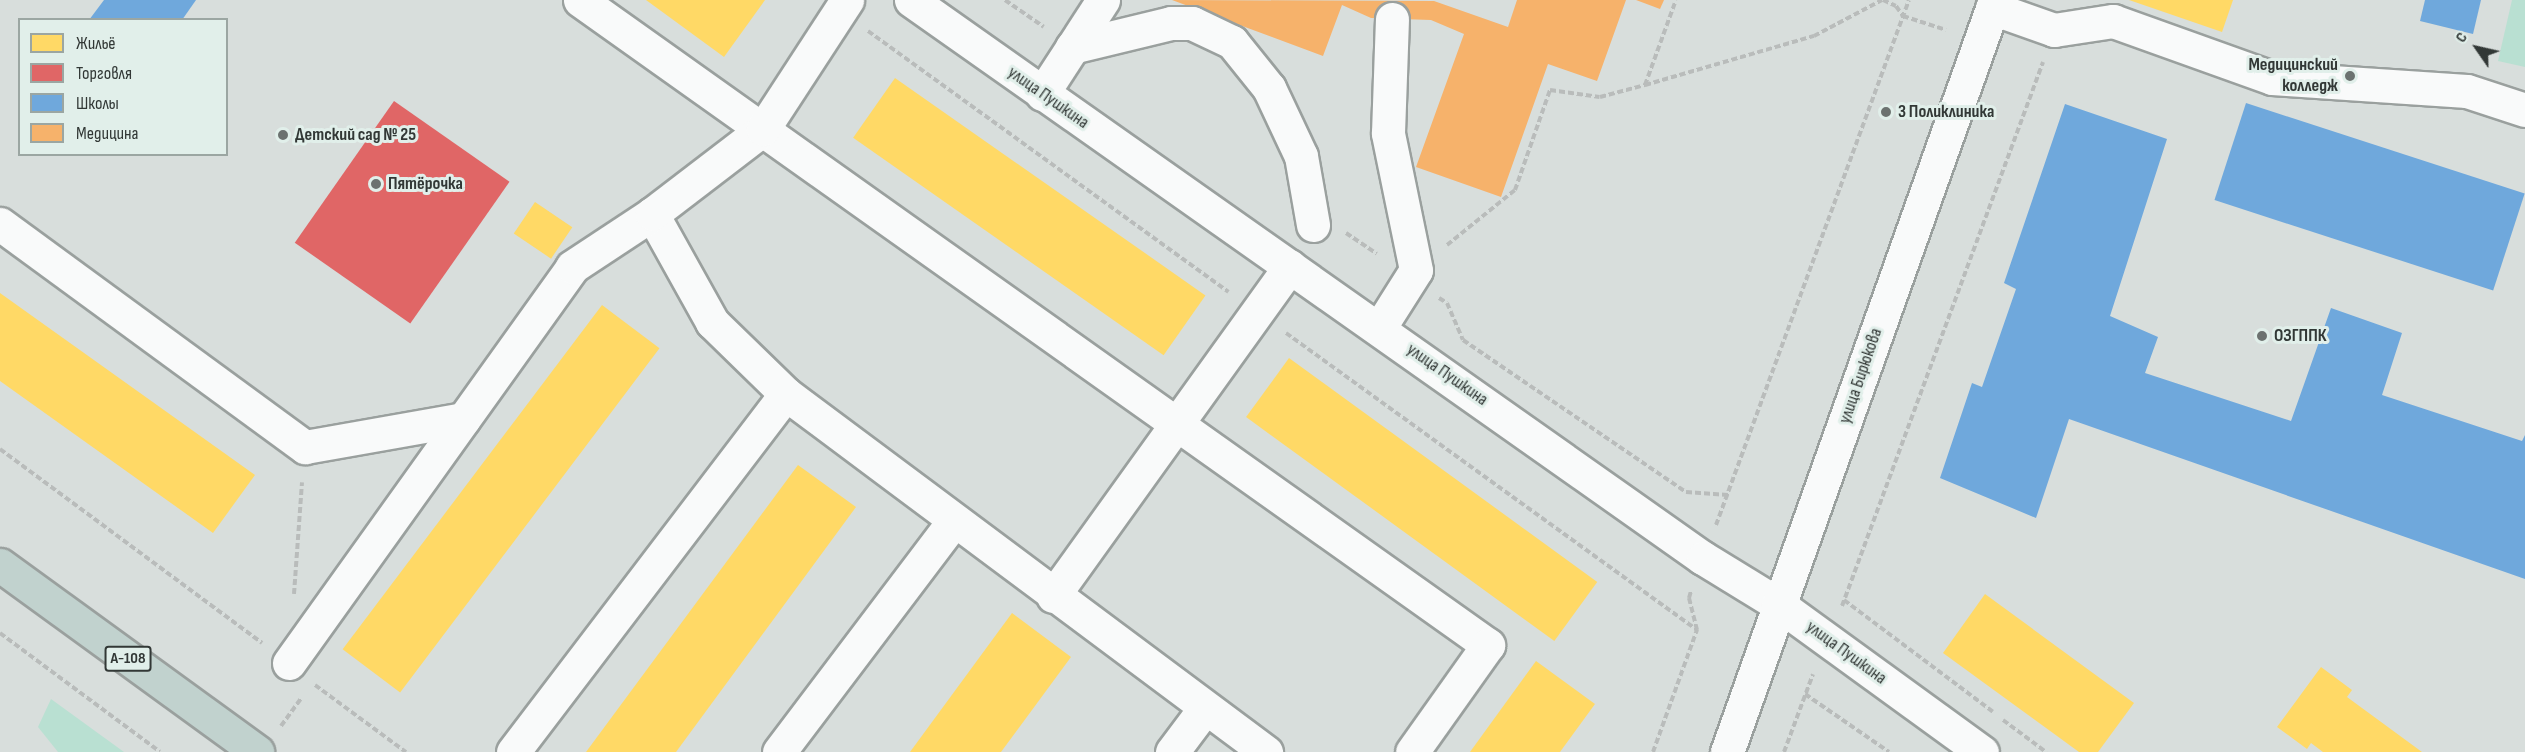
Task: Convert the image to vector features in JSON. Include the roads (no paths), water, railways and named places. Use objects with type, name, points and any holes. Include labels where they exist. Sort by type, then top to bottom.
[{"type":"highway","name":"А-108","points":[[0,565],[266,743]]},
{"type":"street","points":[[580,0],[1488,645],[1412,752]]},
{"type":"street","points":[[289,663],[572,267],[652,214],[763,129],[847,0]]},
{"type":"street","name":"улица Пушкина","points":[[911,0],[1042,94],[1380,327],[1703,558],[1779,604],[1982,752]]},
{"type":"street","points":[[1042,94],[1103,0]]},
{"type":"street","points":[[1993,4],[2054,30],[2113,21],[2272,78],[2467,91],[2525,110]]},
{"type":"street","name":"улица Бирюкова","points":[[1726,752],[1993,4]]},
{"type":"street","points":[[1380,327],[1413,274],[1388,132],[1396,7]]},
{"type":"street","points":[[1072,47],[1171,23],[1192,23],[1232,42],[1269,88],[1300,156],[1313,225]]},
{"type":"street","points":[[652,214],[712,322],[786,394],[953,522],[1266,752]]},
{"type":"street","points":[[0,224],[305,447],[464,419]]},
{"type":"street","points":[[1053,596],[1290,266]]},
{"type":"street","points":[[513,752],[786,394]]},
{"type":"street","points":[[779,752],[953,522]]},
{"type":"street","points":[[1172,752],[1205,708]]},
{"type":"place","name":"Медицинский колледж","points":[[2350,76]]},
{"type":"place","name":"3 Поликлиника","points":[[1886,112]]},
{"type":"place","name":"Детский сад № 25","points":[[283,135]]},
{"type":"place","name":"Пятёрочка","points":[[376,184]]},
{"type":"place","name":"ОЗГППК","points":[[2262,336]]}]
